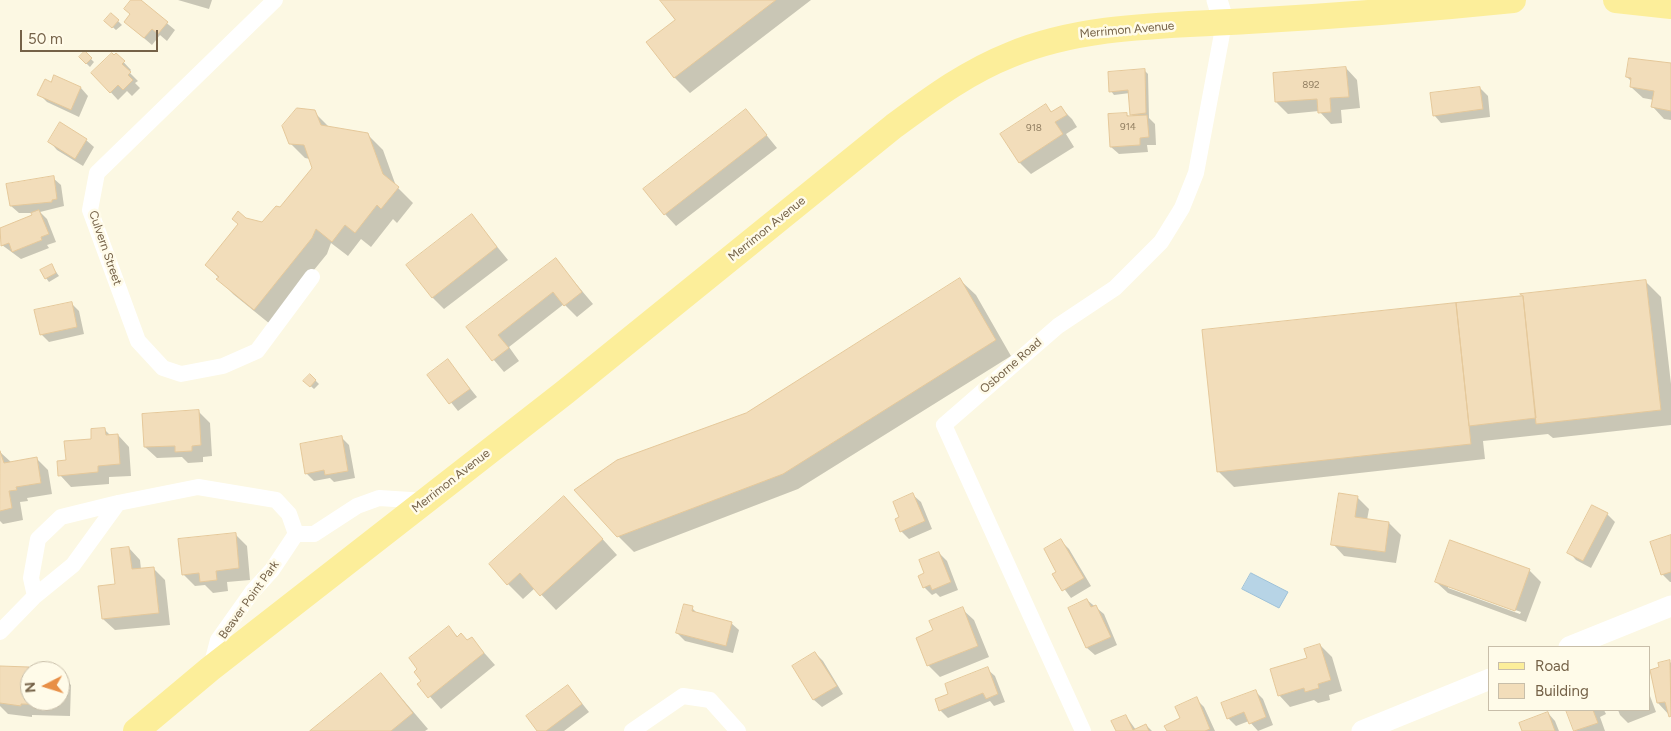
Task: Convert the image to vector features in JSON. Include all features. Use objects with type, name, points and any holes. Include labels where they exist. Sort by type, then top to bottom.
[{"type":"main road","name":"Merrimon Avenue","points":[[136,731],[210,670],[564,393],[894,126],[942,90],[976,69],[1012,54],[1073,35],[1221,11],[1392,13],[1512,0]]},
{"type":"main road","points":[[1616,0],[1671,6]]},
{"type":"street","name":"Culvern Street","points":[[275,0],[97,173],[90,210],[138,341],[163,368],[181,374],[223,366],[256,351],[312,277]]},
{"type":"street","name":"Osborne Road","points":[[1083,731],[944,425],[1058,326],[1115,288],[1161,242],[1182,208],[1196,173],[1221,11]]},
{"type":"street","points":[[34,596],[30,578],[38,539],[61,517],[118,503],[198,487],[276,500],[289,514],[296,534],[314,534],[357,506],[379,498],[426,501]]},
{"type":"street","points":[[0,632],[34,596],[73,565],[118,503]]},
{"type":"street","name":"Beaver Point Park","points":[[210,670],[218,640],[252,592],[272,570],[296,534]]},
{"type":"street","points":[[1571,646],[1671,606]]},
{"type":"street","points":[[1362,731],[1488,680]]},
{"type":"street","points":[[632,731],[683,696],[710,700],[738,731]]},
{"type":"water","points":[[1251,573],[1288,592],[1279,608],[1242,589]]},
{"type":"building","points":[[131,0],[141,0],[168,22],[158,34],[152,29],[144,38],[124,22],[130,14],[124,9]]},
{"type":"building","points":[[660,0],[776,0],[674,78],[646,42],[675,20]]},
{"type":"building","points":[[111,13],[119,20],[112,28],[104,21]]},
{"type":"building","points":[[85,51],[92,58],[86,64],[79,57]]},
{"type":"building","points":[[112,53],[114,55],[116,53],[125,61],[122,64],[131,72],[128,75],[133,80],[123,90],[118,85],[110,93],[91,73]]},
{"type":"building","points":[[1629,58],[1671,63],[1671,111],[1651,107],[1654,91],[1630,87],[1631,78],[1626,77]]},
{"type":"building","points":[[1346,67],[1349,97],[1330,98],[1331,112],[1318,113],[1317,99],[1275,102],[1273,73]]},
{"type":"building","points":[[1145,69],[1146,113],[1130,115],[1128,90],[1109,92],[1108,72]]},
{"type":"building","points":[[54,75],[81,87],[71,110],[37,95],[45,79],[51,82]]},
{"type":"building","points":[[1480,87],[1483,109],[1433,116],[1430,93]]},
{"type":"building","points":[[1046,104],[1051,112],[1061,106],[1067,115],[1055,122],[1063,134],[1019,163],[1000,134]]},
{"type":"building","points":[[297,108],[315,110],[321,125],[368,133],[383,174],[399,187],[381,209],[377,205],[355,233],[345,225],[332,242],[316,229],[312,238],[254,310],[216,279],[219,277],[205,265],[238,224],[232,219],[238,211],[246,218],[262,222],[276,206],[280,207],[312,168],[304,145],[289,144],[282,126]]},
{"type":"building","points":[[746,109],[767,135],[664,215],[643,189]]},
{"type":"building","points":[[1127,113],[1127,116],[1147,115],[1149,137],[1140,138],[1140,145],[1110,147],[1108,114]]},
{"type":"building","points":[[60,122],[87,139],[75,159],[48,142]]},
{"type":"building","points":[[54,176],[57,199],[52,200],[52,202],[10,206],[6,184]]},
{"type":"building","points":[[39,210],[49,234],[41,237],[42,240],[12,252],[9,243],[1,246],[0,228],[32,215],[31,213]]},
{"type":"building","points":[[472,214],[497,247],[432,298],[406,265]]},
{"type":"building","points":[[556,258],[582,292],[564,306],[553,292],[498,335],[509,348],[492,361],[466,327]]},
{"type":"building","points":[[52,264],[56,273],[45,279],[40,270]]},
{"type":"building","points":[[960,278],[996,340],[783,474],[617,537],[574,490],[617,460],[746,413]]},
{"type":"building","points":[[1646,280],[1661,410],[1536,424],[1523,296],[1520,294]]},
{"type":"building","points":[[1523,296],[1536,418],[1469,426],[1456,303]]},
{"type":"building","points":[[72,302],[77,327],[40,335],[34,310]]},
{"type":"building","points":[[1456,303],[1471,444],[1217,472],[1202,330]]},
{"type":"building","points":[[448,359],[470,389],[449,404],[427,375]]},
{"type":"building","points":[[310,374],[316,380],[310,387],[303,381]]},
{"type":"building","points":[[199,410],[201,445],[192,446],[192,451],[175,452],[175,446],[144,447],[142,414]]},
{"type":"building","points":[[105,428],[106,435],[118,434],[120,464],[98,466],[98,472],[58,476],[57,461],[66,460],[64,441],[91,439],[91,429]]},
{"type":"building","points":[[342,436],[348,471],[325,475],[324,470],[305,474],[300,444]]},
{"type":"building","points":[[0,451],[4,463],[37,457],[41,483],[16,487],[17,490],[9,491],[12,508],[0,511]]},
{"type":"building","points":[[913,493],[925,521],[900,532],[895,519],[899,517],[893,502]]},
{"type":"building","points":[[1339,493],[1358,496],[1355,517],[1389,522],[1385,552],[1331,545]]},
{"type":"building","points":[[564,496],[603,539],[540,596],[520,573],[507,585],[489,564]]},
{"type":"building","points":[[1592,505],[1608,513],[1583,561],[1567,553]]},
{"type":"building","points":[[236,533],[239,568],[216,571],[217,580],[200,582],[199,573],[182,575],[178,539]]},
{"type":"building","points":[[1671,535],[1671,572],[1661,575],[1650,542]]},
{"type":"building","points":[[1061,539],[1084,578],[1062,591],[1052,574],[1056,572],[1044,549]]},
{"type":"building","points":[[1450,540],[1530,569],[1515,611],[1435,582]]},
{"type":"building","points":[[129,547],[132,569],[154,567],[159,613],[102,619],[98,586],[115,584],[111,549]]},
{"type":"building","points":[[939,552],[951,582],[932,590],[930,585],[923,588],[918,576],[924,573],[919,560]]},
{"type":"building","points":[[1087,599],[1091,607],[1096,605],[1111,637],[1086,648],[1068,608]]},
{"type":"building","points":[[684,604],[693,606],[692,611],[732,622],[726,646],[676,633]]},
{"type":"building","points":[[963,607],[978,646],[927,666],[916,638],[933,630],[929,621]]},
{"type":"building","points":[[449,626],[457,637],[461,633],[467,640],[472,637],[484,653],[428,698],[417,684],[421,681],[414,672],[417,669],[409,658]]},
{"type":"building","points":[[1320,644],[1331,680],[1318,684],[1319,688],[1305,692],[1304,688],[1278,696],[1270,669],[1307,658],[1304,649]]},
{"type":"building","points":[[815,652],[837,686],[813,700],[792,666]]},
{"type":"building","points":[[1670,660],[1671,716],[1669,717],[1665,702],[1657,703],[1651,675],[1651,670],[1659,667],[1658,663]]},
{"type":"building","points":[[0,666],[20,667],[20,706],[0,703]]},
{"type":"building","points":[[988,667],[998,694],[986,699],[983,693],[939,711],[935,699],[948,694],[945,684]]},
{"type":"building","points":[[381,673],[413,713],[391,731],[310,731]]},
{"type":"building","points":[[568,685],[582,704],[546,731],[537,731],[526,716]]},
{"type":"building","points":[[1256,690],[1266,717],[1249,724],[1244,712],[1227,719],[1221,703]]},
{"type":"building","points":[[1197,697],[1210,729],[1205,731],[1167,731],[1164,726],[1180,718],[1175,707]]},
{"type":"building","points":[[1566,711],[1593,711],[1598,723],[1574,731]]},
{"type":"building","points":[[1548,712],[1555,731],[1522,731],[1519,723]]},
{"type":"building","points":[[1126,715],[1133,730],[1146,724],[1149,731],[1116,731],[1111,721]]}]
